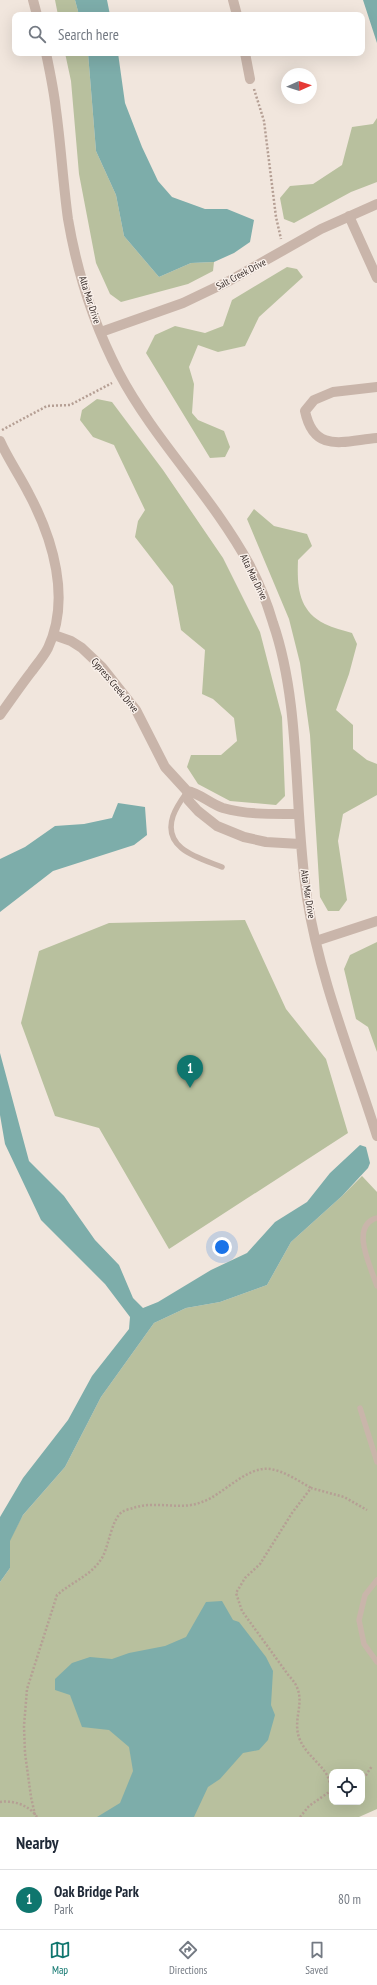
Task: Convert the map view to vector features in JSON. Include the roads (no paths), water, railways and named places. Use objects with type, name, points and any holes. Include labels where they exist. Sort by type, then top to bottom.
[{"type":"street","points":[[33,0],[36,12]]},
{"type":"street","points":[[233,0],[236,12]]},
{"type":"street","name":"Alta Mar Drive","points":[[47,56],[56,106],[68,218],[87,295],[101,332],[122,378],[143,415],[229,531],[249,564],[262,590],[278,641],[291,701],[300,844],[307,898],[326,982],[376,1132]]},
{"type":"street","points":[[246,56],[250,79]]},
{"type":"street","name":"Salt Creek Drive","points":[[101,332],[183,303],[228,281],[349,216],[377,204]]},
{"type":"street","points":[[349,216],[377,278]]},
{"type":"street","points":[[377,387],[333,392],[314,400],[305,411],[311,431],[322,440],[334,442],[377,438]]},
{"type":"street","points":[[0,441],[29,494],[49,540],[55,568],[58,596],[58,616],[54,635],[47,650],[0,715]]},
{"type":"street","name":"Cypress Creek Drive","points":[[54,635],[71,641],[82,648],[102,667],[136,710],[165,766],[187,791],[188,800],[217,826],[244,837],[266,842],[300,844]]},
{"type":"street","name":"Cypress Creek Drive","points":[[187,791],[196,793],[208,802],[222,808],[240,812],[298,814]]},
{"type":"street","points":[[316,941],[377,921]]},
{"type":"lane","points":[[187,791],[173,816],[172,834],[175,842],[186,852],[222,867]]},
{"type":"lane","points":[[377,1218],[370,1220],[362,1230],[362,1241],[377,1286]]},
{"type":"lane","points":[[360,1408],[377,1462]]},
{"type":"lane","points":[[377,1580],[365,1595],[359,1620],[364,1644],[377,1662]]},
{"type":"water","points":[[75,0],[107,0],[109,12],[78,12]]},
{"type":"water","points":[[363,0],[377,0],[377,43]]},
{"type":"water","points":[[88,56],[118,56],[125,103],[142,147],[158,181],[172,197],[205,209],[227,209],[254,220],[250,242],[234,253],[214,262],[191,263],[159,277],[124,236],[116,195],[96,151]]},
{"type":"water","points":[[118,803],[145,807],[147,835],[134,845],[53,871],[0,912],[0,859],[25,847],[55,826],[84,824],[112,818]]},
{"type":"water","points":[[0,1053],[29,1161],[64,1196],[95,1240],[119,1265],[133,1298],[143,1308],[158,1302],[211,1270],[247,1253],[275,1222],[307,1202],[330,1173],[360,1145],[366,1147],[370,1163],[368,1168],[342,1196],[291,1242],[267,1285],[220,1302],[186,1308],[154,1323],[101,1397],[65,1467],[23,1515],[10,1541],[10,1568],[0,1582],[0,1517],[23,1478],[68,1420],[92,1376],[129,1329],[130,1317],[105,1284],[41,1220],[5,1144],[0,1115]]},
{"type":"water","points":[[222,1601],[233,1620],[239,1622],[266,1657],[273,1671],[271,1705],[275,1715],[268,1740],[259,1750],[243,1753],[220,1779],[208,1787],[194,1817],[97,1817],[120,1803],[133,1771],[129,1747],[109,1730],[82,1727],[70,1695],[55,1690],[55,1679],[72,1663],[90,1657],[112,1659],[129,1653],[165,1646],[186,1637],[206,1602]]},
{"type":"place","name":"Oak Bridge Park","points":[[190,1088]]}]
